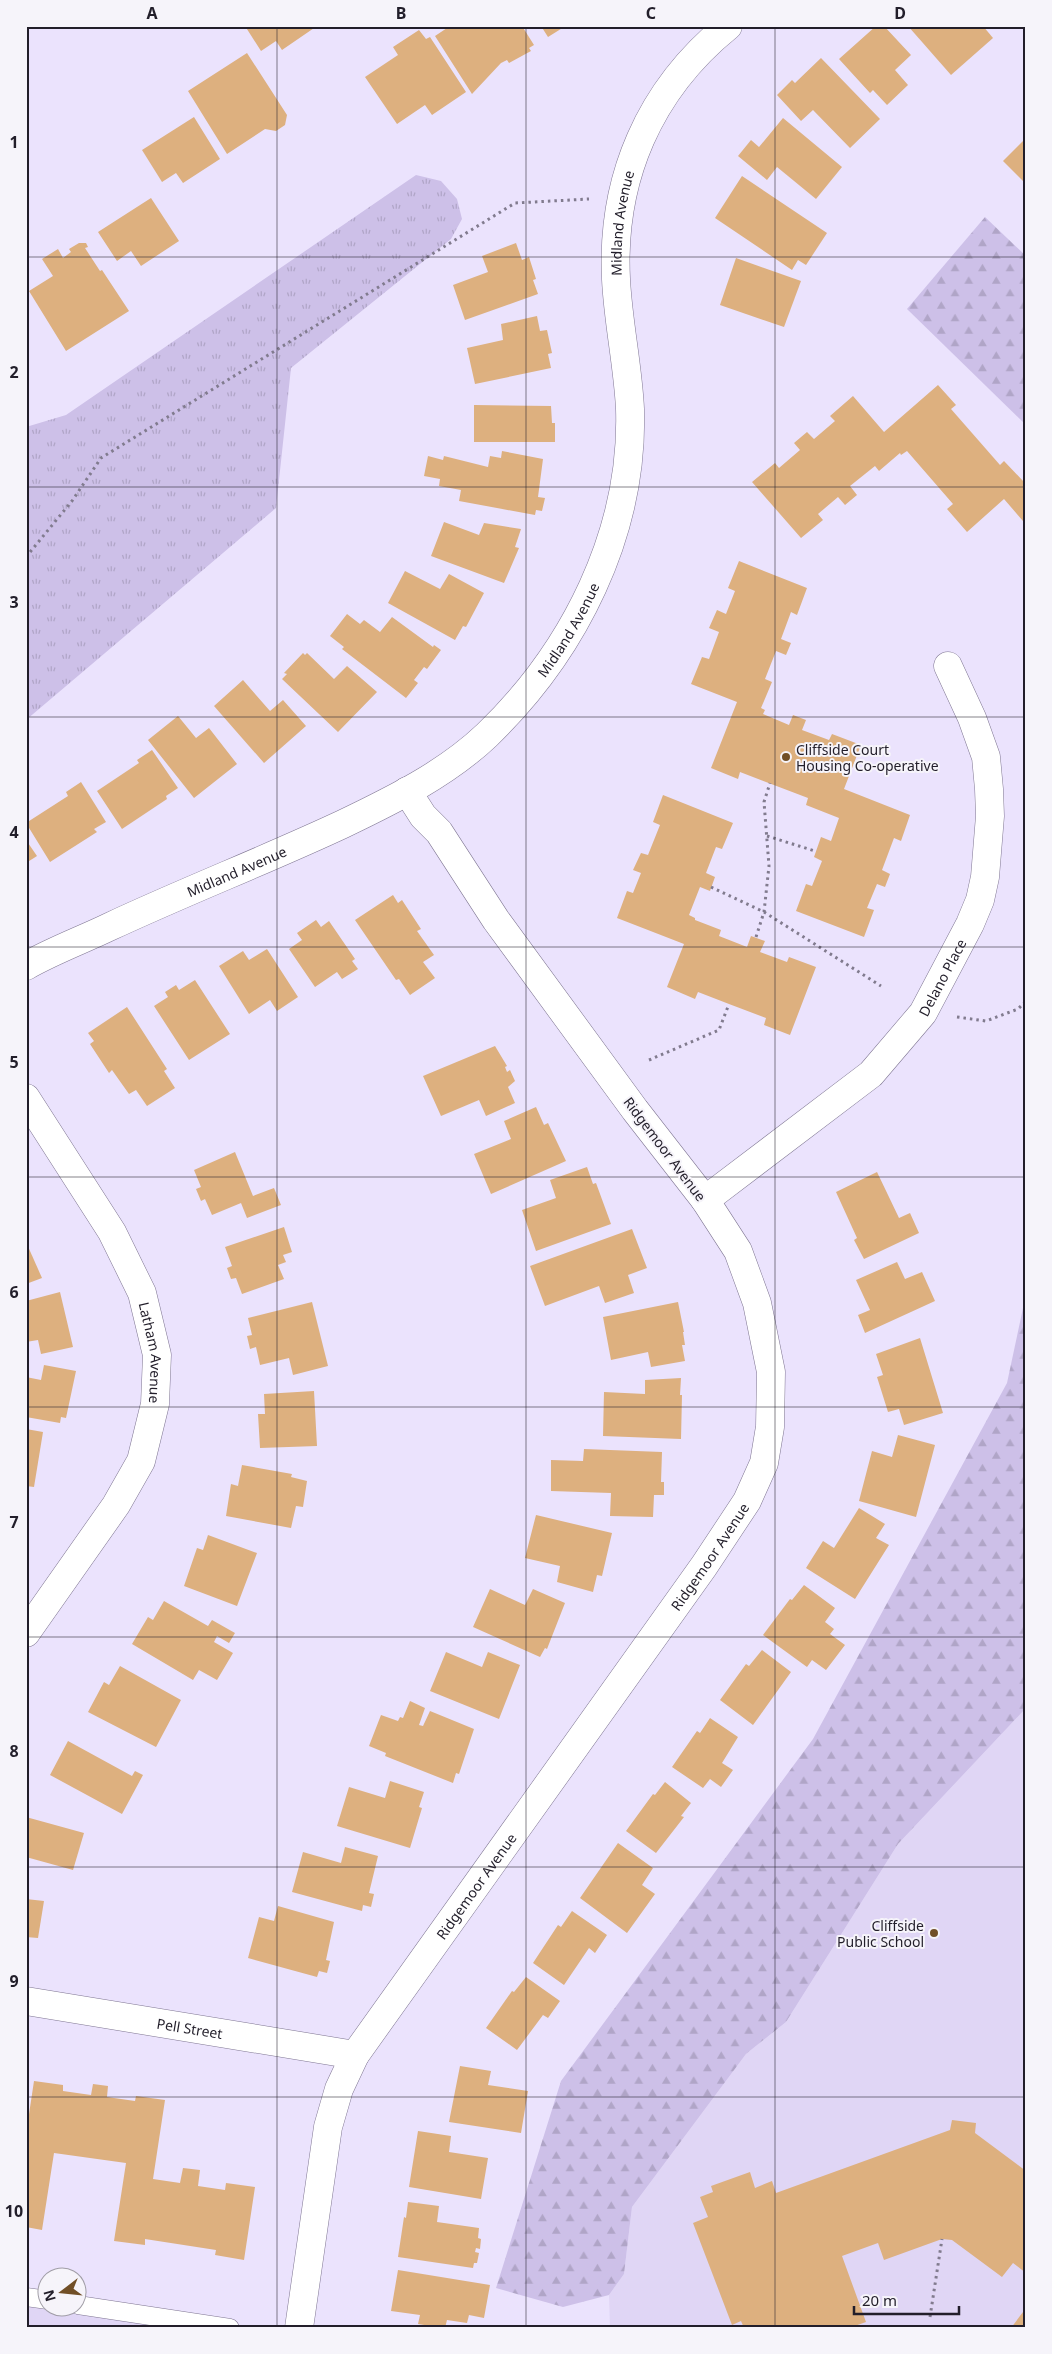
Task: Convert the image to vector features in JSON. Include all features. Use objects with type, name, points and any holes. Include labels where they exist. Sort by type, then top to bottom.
[{"type":"street","name":"Midland Avenue","points":[[26,966],[171,899],[308,840],[406,791],[443,770],[485,737],[520,701],[546,669],[589,599],[620,512],[627,462],[630,410],[616,281],[616,231],[622,197],[641,134],[667,89],[704,46],[728,26]]},
{"type":"street","name":"Delano Place","points":[[704,1200],[871,1074],[923,1013],[970,924],[980,900],[988,849],[990,816],[986,757],[972,718],[948,666]]},
{"type":"street","name":"Ridgemoor Avenue","points":[[299,2328],[328,2127],[340,2089],[355,2055],[704,1566],[747,1501],[764,1463],[770,1427],[771,1372],[756,1303],[738,1251],[704,1200],[629,1102],[496,920],[439,832],[424,816],[406,791]]},
{"type":"street","name":"Latham Avenue","points":[[26,1098],[112,1232],[142,1293],[157,1355],[154,1404],[141,1461],[116,1505],[26,1633]]},
{"type":"street","name":"Pell Street","points":[[26,2001],[355,2055]]},
{"type":"lane","points":[[88,2307],[230,2328]]},
{"type":"path","points":[[26,557],[72,501],[101,458],[515,203],[622,197]]},
{"type":"path","points":[[756,937],[764,912],[769,866],[764,802],[770,783]]},
{"type":"path","points":[[767,836],[816,851]]},
{"type":"path","points":[[711,887],[764,912],[881,986]]},
{"type":"path","points":[[923,1013],[986,1021],[1018,1010],[1026,1001]]},
{"type":"path","points":[[649,1060],[719,1030],[729,1004]]},
{"type":"path","points":[[930,2317],[942,2239]]},
{"type":"shaded area","name":"Cliffside Public School","points":[[1026,1708],[1026,2328],[610,2328],[609,2295],[624,2274],[632,2207],[746,2054],[786,2022],[898,1844]]},
{"type":"shaded area","points":[[26,2297],[38,2302],[38,2316],[88,2316],[88,2305],[243,2328],[26,2328]]},
{"type":"green space","points":[[416,175],[441,181],[457,199],[462,219],[451,239],[291,368],[276,508],[26,720],[26,427],[66,415]]},
{"type":"green space","points":[[985,217],[1026,256],[1026,425],[907,309]]},
{"type":"green space","points":[[1026,1294],[1026,1708],[898,1844],[786,2022],[746,2054],[632,2207],[624,2274],[609,2295],[563,2307],[496,2288],[561,2081],[813,1739],[1007,1383]]},
{"type":"building","points":[[245,26],[317,26],[282,50],[276,41],[261,51]]},
{"type":"building","points":[[450,26],[522,26],[534,45],[529,48],[531,51],[509,63],[507,60],[501,63],[472,94],[435,36]]},
{"type":"building","points":[[541,26],[569,26],[548,37]]},
{"type":"building","points":[[876,26],[884,26],[911,55],[895,70],[908,85],[887,105],[873,90],[870,93],[839,59]]},
{"type":"building","points":[[908,26],[983,26],[993,38],[951,75]]},
{"type":"building","points":[[419,30],[426,39],[430,37],[466,92],[432,115],[425,105],[397,124],[365,77],[398,55],[393,47]]},
{"type":"building","points":[[247,53],[287,115],[285,125],[276,131],[265,129],[227,154],[188,91]]},
{"type":"building","points":[[821,58],[880,119],[850,148],[813,110],[801,121],[777,95],[792,80],[795,83]]},
{"type":"building","points":[[194,117],[220,159],[183,183],[176,173],[162,182],[142,150]]},
{"type":"building","points":[[783,118],[842,167],[816,199],[777,167],[767,180],[738,156],[751,140],[759,147]]},
{"type":"building","points":[[1026,138],[1026,184],[1003,161]]},
{"type":"building","points":[[742,176],[827,233],[806,265],[798,260],[792,270],[715,218]]},
{"type":"building","points":[[151,198],[179,241],[141,266],[131,251],[117,261],[98,232]]},
{"type":"building","points":[[79,243],[86,243],[88,247],[85,248],[129,311],[66,351],[29,291],[53,276],[42,259],[58,249],[63,258],[71,252],[69,249]]},
{"type":"building","points":[[516,243],[522,260],[529,257],[536,279],[533,280],[538,294],[465,320],[453,285],[488,272],[482,256]]},
{"type":"building","points":[[736,258],[801,281],[784,327],[720,305]]},
{"type":"building","points":[[537,316],[540,331],[547,330],[552,353],[548,354],[551,368],[475,384],[467,348],[503,340],[501,324]]},
{"type":"building","points":[[938,385],[956,405],[951,409],[1000,465],[1004,461],[1024,482],[1026,481],[1026,519],[1023,521],[1004,499],[967,532],[947,509],[953,504],[907,451],[901,455],[900,453],[879,471],[875,466],[850,486],[857,495],[845,505],[838,497],[818,514],[823,520],[801,538],[752,482],[775,463],[779,468],[800,450],[794,443],[807,432],[814,439],[835,421],[830,416],[853,396],[884,432]]},
{"type":"building","points":[[474,405],[551,406],[552,423],[555,423],[555,442],[474,442]]},
{"type":"building","points":[[502,451],[543,459],[538,497],[545,498],[542,511],[536,510],[535,515],[459,501],[461,490],[439,486],[440,479],[424,476],[428,456],[443,460],[444,456],[488,467],[490,456],[501,458]]},
{"type":"building","points":[[444,522],[479,535],[484,523],[521,529],[515,547],[519,548],[504,583],[431,556]]},
{"type":"building","name":"Cliffside Court Housing Co-operative","points":[[739,561],[807,588],[797,615],[791,612],[781,639],[791,643],[786,655],[776,651],[765,679],[772,682],[761,708],[765,710],[763,714],[789,725],[793,715],[806,720],[802,730],[829,740],[832,734],[861,745],[844,789],[910,815],[901,841],[894,838],[882,870],[890,874],[885,887],[877,884],[867,908],[874,910],[864,937],[796,911],[806,884],[812,886],[822,861],[814,857],[821,837],[831,841],[839,818],[806,805],[808,798],[740,772],[738,779],[711,768],[737,702],[691,684],[702,657],[709,659],[719,632],[709,628],[717,610],[726,614],[735,591],[728,588]]},
{"type":"building","points":[[405,571],[440,589],[449,574],[484,593],[466,627],[463,626],[455,640],[388,603]]},
{"type":"building","points":[[347,614],[360,624],[364,620],[380,632],[392,617],[433,647],[434,645],[441,650],[427,669],[424,667],[414,680],[418,683],[406,698],[342,649],[344,647],[330,636]]},
{"type":"building","points":[[303,653],[305,655],[307,653],[334,679],[347,666],[377,692],[338,732],[282,679],[287,674],[284,673]]},
{"type":"building","points":[[243,680],[270,711],[283,700],[306,726],[264,763],[214,706]]},
{"type":"building","points":[[178,716],[196,738],[209,728],[237,764],[194,798],[148,740]]},
{"type":"building","points":[[152,750],[178,788],[166,796],[167,799],[122,829],[97,791],[139,763],[137,760]]},
{"type":"building","points":[[81,782],[106,822],[94,829],[97,832],[50,862],[26,823],[68,796],[66,792]]},
{"type":"building","points":[[663,795],[733,823],[722,849],[716,847],[706,873],[715,877],[710,891],[700,887],[689,915],[695,918],[695,920],[721,930],[719,936],[747,947],[751,936],[765,941],[760,952],[787,962],[789,957],[816,967],[790,1035],[764,1025],[766,1018],[698,992],[695,999],[667,987],[684,944],[617,918],[627,891],[633,893],[641,873],[633,870],[641,853],[648,855],[660,825],[653,822]]},
{"type":"building","points":[[26,840],[37,856],[26,863]]},
{"type":"building","points":[[393,895],[398,903],[402,900],[421,929],[417,931],[434,955],[423,962],[435,978],[410,995],[399,979],[396,980],[355,920]]},
{"type":"building","points":[[316,920],[321,927],[329,921],[355,959],[352,961],[358,969],[342,979],[337,972],[315,987],[289,949],[302,940],[297,933]]},
{"type":"building","points":[[267,949],[298,997],[277,1011],[270,1000],[249,1014],[219,966],[243,951],[249,960]]},
{"type":"building","points":[[195,980],[230,1034],[189,1060],[154,1006],[168,997],[165,992],[176,985],[179,990]]},
{"type":"building","points":[[127,1007],[167,1069],[164,1071],[175,1088],[147,1106],[136,1090],[129,1094],[112,1070],[109,1073],[90,1044],[94,1041],[88,1033]]},
{"type":"building","points":[[495,1046],[507,1066],[505,1067],[507,1072],[510,1070],[515,1081],[508,1087],[515,1103],[486,1116],[479,1100],[441,1116],[423,1076]]},
{"type":"building","points":[[536,1107],[544,1125],[548,1123],[566,1161],[491,1194],[474,1154],[511,1139],[504,1121]]},
{"type":"building","points":[[235,1152],[253,1196],[274,1188],[281,1205],[247,1218],[241,1203],[212,1215],[205,1199],[201,1201],[196,1189],[201,1187],[194,1170]]},
{"type":"building","points":[[587,1167],[593,1184],[596,1183],[611,1224],[536,1251],[522,1210],[556,1198],[550,1180]]},
{"type":"building","points":[[877,1172],[899,1218],[910,1213],[919,1233],[864,1259],[854,1240],[857,1238],[836,1192]]},
{"type":"building","points":[[284,1227],[292,1252],[283,1255],[286,1262],[278,1265],[284,1279],[242,1294],[236,1278],[231,1279],[227,1268],[232,1266],[225,1247]]},
{"type":"building","points":[[632,1229],[647,1268],[628,1275],[634,1293],[605,1303],[599,1286],[545,1306],[530,1266]]},
{"type":"building","points":[[26,1242],[42,1278],[26,1284]]},
{"type":"building","points":[[897,1262],[905,1279],[922,1272],[935,1301],[865,1333],[858,1315],[870,1310],[856,1280]]},
{"type":"building","points":[[60,1292],[73,1347],[41,1354],[38,1340],[26,1342],[26,1301]]},
{"type":"building","points":[[312,1302],[328,1366],[293,1375],[289,1358],[260,1365],[256,1347],[250,1349],[247,1336],[252,1335],[248,1318]]},
{"type":"building","points":[[678,1302],[684,1332],[685,1345],[682,1345],[685,1361],[651,1367],[648,1352],[611,1360],[603,1317]]},
{"type":"building","points":[[920,1338],[943,1413],[904,1425],[899,1409],[888,1412],[877,1377],[883,1375],[876,1354]]},
{"type":"building","points":[[44,1365],[76,1371],[66,1418],[61,1417],[60,1423],[26,1417],[26,1377],[41,1380]]},
{"type":"building","points":[[681,1378],[681,1439],[603,1436],[604,1392],[645,1394],[645,1380]]},
{"type":"building","points":[[314,1391],[317,1446],[260,1448],[258,1414],[265,1414],[264,1394]]},
{"type":"building","points":[[26,1429],[43,1432],[34,1487],[26,1486]]},
{"type":"building","points":[[898,1435],[935,1445],[916,1517],[859,1501],[872,1451],[892,1457]]},
{"type":"building","points":[[584,1449],[662,1452],[661,1482],[664,1482],[664,1495],[654,1495],[653,1517],[610,1516],[611,1493],[551,1491],[551,1460],[583,1461]]},
{"type":"building","points":[[242,1465],[292,1474],[291,1477],[307,1481],[303,1507],[296,1506],[291,1528],[226,1516],[231,1484],[238,1486]]},
{"type":"building","points":[[859,1508],[885,1524],[876,1538],[889,1545],[855,1599],[806,1568],[823,1541],[834,1548]]},
{"type":"building","points":[[536,1515],[612,1533],[602,1576],[597,1575],[593,1592],[557,1582],[560,1566],[525,1558]]},
{"type":"building","points":[[208,1535],[257,1553],[237,1606],[184,1586],[197,1548],[203,1550]]},
{"type":"building","points":[[804,1585],[835,1608],[825,1622],[834,1629],[830,1634],[845,1645],[826,1670],[812,1660],[807,1667],[763,1635],[790,1599],[792,1600]]},
{"type":"building","points":[[490,1589],[525,1605],[533,1589],[565,1603],[547,1649],[545,1648],[540,1657],[473,1627]]},
{"type":"building","points":[[164,1601],[208,1626],[212,1620],[235,1633],[229,1643],[217,1636],[214,1642],[233,1653],[217,1680],[199,1670],[193,1680],[132,1644],[148,1617],[153,1620]]},
{"type":"building","points":[[762,1650],[791,1672],[753,1725],[720,1700],[746,1664],[749,1666]]},
{"type":"building","points":[[446,1652],[482,1667],[488,1652],[520,1665],[499,1719],[430,1691]]},
{"type":"building","points":[[120,1666],[181,1700],[156,1747],[88,1712],[104,1682],[109,1685]]},
{"type":"building","points":[[410,1701],[425,1708],[419,1725],[423,1726],[430,1711],[474,1729],[459,1774],[456,1773],[453,1783],[385,1756],[386,1753],[369,1746],[381,1715],[398,1721],[400,1717],[403,1718]]},
{"type":"building","points":[[710,1718],[738,1737],[722,1763],[733,1770],[721,1787],[710,1779],[703,1788],[672,1767],[697,1731],[700,1733]]},
{"type":"building","points":[[68,1741],[132,1776],[135,1771],[143,1775],[122,1814],[50,1775]]},
{"type":"building","points":[[390,1781],[424,1792],[419,1807],[422,1808],[410,1848],[337,1826],[349,1787],[385,1798]]},
{"type":"building","points":[[665,1782],[691,1803],[681,1816],[684,1817],[656,1853],[626,1831],[653,1794],[655,1795]]},
{"type":"building","points":[[26,1817],[84,1833],[73,1870],[26,1857]]},
{"type":"building","points":[[618,1843],[653,1868],[642,1885],[655,1894],[627,1933],[580,1898]]},
{"type":"building","points":[[345,1847],[378,1856],[369,1893],[374,1894],[371,1907],[363,1905],[362,1911],[292,1892],[303,1852],[341,1863]]},
{"type":"building","points":[[26,1899],[44,1901],[38,1938],[26,1937]]},
{"type":"building","points":[[278,1906],[334,1922],[326,1960],[330,1961],[327,1973],[319,1971],[317,1977],[248,1958],[259,1917],[274,1921]]},
{"type":"building","points":[[572,1911],[607,1935],[595,1953],[589,1948],[564,1985],[533,1963],[558,1925],[561,1927]]},
{"type":"building","points":[[526,1977],[560,2001],[548,2018],[543,2015],[517,2050],[486,2028],[512,1991],[514,1992]]},
{"type":"building","points":[[460,2066],[491,2071],[488,2085],[528,2091],[521,2133],[449,2122]]},
{"type":"building","points":[[34,2081],[63,2085],[63,2091],[91,2095],[93,2084],[108,2086],[107,2097],[135,2101],[136,2096],[165,2100],[153,2179],[180,2183],[183,2168],[200,2170],[198,2186],[225,2190],[226,2183],[255,2187],[244,2260],[215,2255],[216,2250],[145,2239],[145,2245],[114,2241],[126,2163],[54,2153],[42,2230],[26,2227],[26,2134]]},
{"type":"building","points":[[952,2120],[976,2123],[975,2133],[1026,2171],[1026,2273],[1013,2263],[1002,2277],[952,2240],[942,2239],[884,2260],[878,2243],[842,2256],[866,2322],[849,2328],[744,2328],[741,2321],[732,2325],[693,2223],[708,2217],[700,2197],[713,2192],[711,2186],[750,2172],[755,2188],[772,2181],[776,2193],[950,2130]]},
{"type":"building","points":[[418,2131],[451,2136],[449,2152],[488,2158],[481,2199],[409,2187]]},
{"type":"building","points":[[408,2202],[439,2206],[437,2222],[479,2228],[480,2249],[476,2248],[475,2252],[479,2253],[477,2263],[474,2263],[473,2268],[398,2257]]},
{"type":"building","points":[[398,2270],[490,2285],[484,2318],[469,2315],[467,2323],[447,2320],[445,2328],[443,2328],[418,2324],[420,2315],[391,2311]]},
{"type":"building","points":[[1026,2308],[1026,2328],[1011,2328]]},
{"type":"place","name":"Cliffside Court Housing Co-operative","points":[[786,757]]},
{"type":"place","name":"Cliffside Public School","points":[[934,1933]]}]
